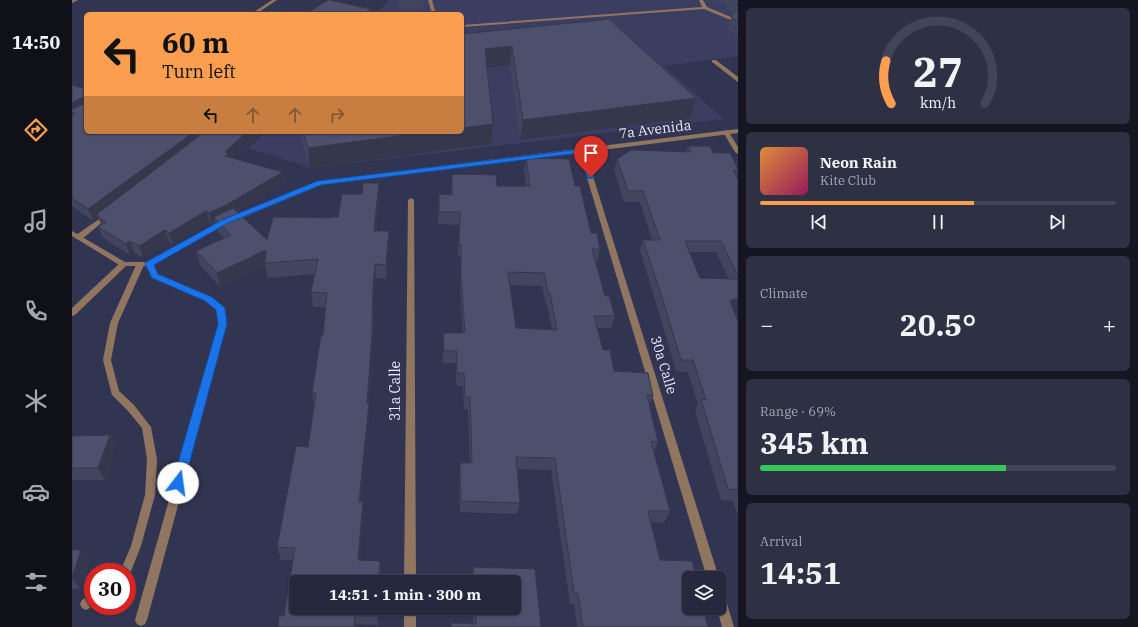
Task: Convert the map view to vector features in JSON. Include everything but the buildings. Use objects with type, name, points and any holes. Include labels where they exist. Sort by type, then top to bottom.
[{"type":"street","points":[[72,2],[76,0]]},
{"type":"street","points":[[256,12],[275,0]]},
{"type":"street","points":[[430,0],[432,12]]},
{"type":"street","points":[[701,0],[705,8]]},
{"type":"street","points":[[464,26],[705,8],[738,22]]},
{"type":"street","points":[[592,16],[597,21]]},
{"type":"street","points":[[714,61],[738,80]]},
{"type":"street","name":"7a Avenida","points":[[145,264],[225,222],[320,183],[738,131]]},
{"type":"street","points":[[726,132],[738,152]]},
{"type":"street","name":"30a Calle","points":[[582,151],[711,571]]},
{"type":"street","name":"31a Calle","points":[[410,575],[411,200]]},
{"type":"street","points":[[115,210],[75,235],[124,264],[145,264]]},
{"type":"street","points":[[72,313],[124,264]]},
{"type":"street","points":[[129,563],[136,546],[150,495],[152,459],[146,427],[131,408],[115,393],[107,360],[114,323],[128,290],[145,264]]},
{"type":"street","points":[[141,620],[222,324],[220,308],[208,299],[155,276],[145,264]]},
{"type":"street","points":[[410,615],[410,627]]},
{"type":"street","points":[[725,615],[728,627]]},
{"type":"shaded area","points":[[390,0],[738,0],[738,56],[664,66],[724,119],[310,168],[249,148],[263,134],[464,134],[464,12],[378,12]]},
{"type":"route","points":[[178,483],[222,324],[220,308],[208,299],[155,276],[149,264],[225,222],[281,197],[320,183],[582,151],[591,177]]}]
